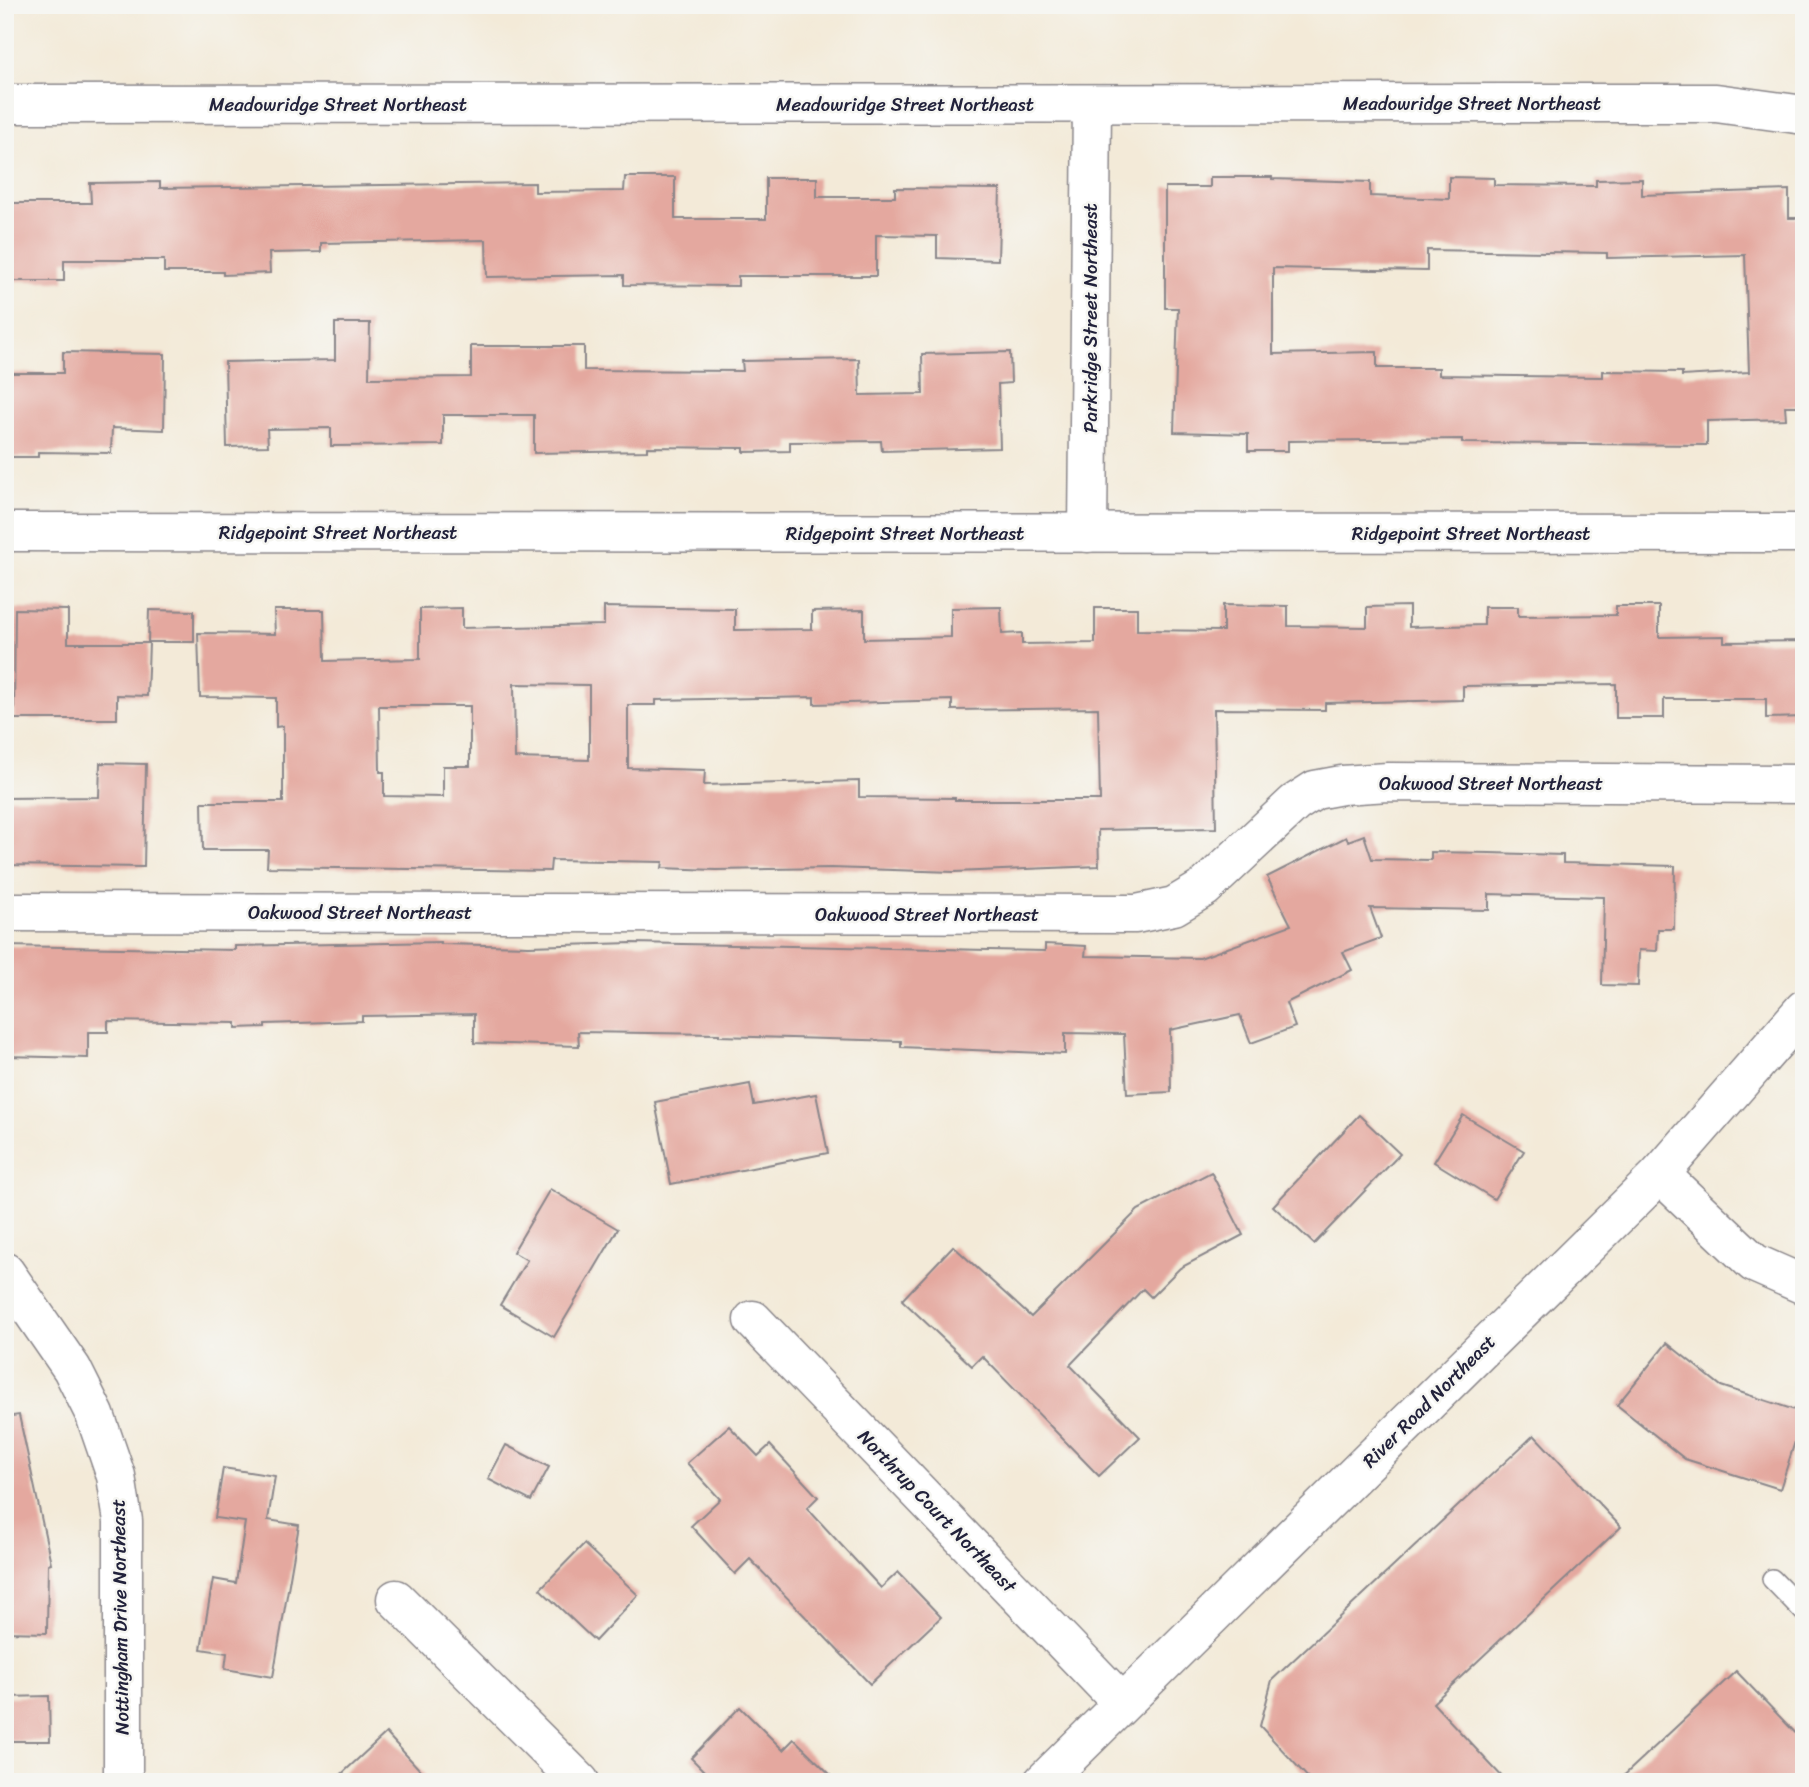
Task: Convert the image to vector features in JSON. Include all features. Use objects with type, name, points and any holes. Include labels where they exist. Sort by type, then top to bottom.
[{"type":"street","name":"Meadowridge Street Northeast","points":[[5,104],[1716,103],[1804,115]]},
{"type":"street","name":"Parkridge Street Northeast","points":[[1088,533],[1092,104]]},
{"type":"street","name":"Ridgepoint Street Northeast","points":[[5,532],[1804,533]]},
{"type":"street","name":"Oakwood Street Northeast","points":[[5,912],[1136,914],[1174,906],[1204,888],[1295,803],[1315,790],[1388,782],[1804,784]]},
{"type":"street","name":"River Road Northeast","points":[[1042,1782],[1660,1174],[1804,1009]]},
{"type":"street","points":[[1660,1174],[1754,1263],[1804,1285]]},
{"type":"street","name":"Nottingham Drive Northeast","points":[[5,1272],[72,1369],[95,1415],[116,1476],[123,1521],[123,1782]]},
{"type":"street","name":"Northrup Court Northeast","points":[[753,1320],[1122,1703]]},
{"type":"street","points":[[396,1599],[580,1782]]},
{"type":"lane","points":[[1772,1580],[1804,1612]]},
{"type":"building","points":[[625,177],[675,177],[675,219],[766,219],[766,178],[817,178],[817,197],[895,197],[895,188],[1000,189],[998,260],[937,258],[937,236],[876,235],[876,276],[738,276],[738,286],[624,285],[624,275],[487,277],[486,240],[321,243],[321,252],[269,253],[270,273],[223,275],[223,272],[164,272],[164,260],[64,260],[64,281],[5,281],[5,203],[91,203],[90,183],[160,182],[160,188],[535,183],[535,192],[624,191]]},
{"type":"building","points":[[1210,177],[1272,177],[1370,182],[1370,196],[1449,199],[1449,177],[1494,178],[1494,185],[1596,186],[1596,180],[1642,179],[1642,195],[1789,190],[1789,218],[1804,218],[1804,406],[1785,406],[1786,419],[1707,421],[1707,445],[1462,443],[1462,439],[1288,441],[1288,451],[1248,451],[1248,434],[1174,432],[1178,308],[1165,308],[1165,187],[1210,187]],"holes":[[[1427,250],[1607,253],[1607,258],[1745,255],[1749,372],[1682,376],[1682,372],[1603,371],[1603,377],[1439,375],[1439,368],[1377,368],[1377,352],[1273,354],[1273,268],[1427,271]]]},
{"type":"building","points":[[335,323],[370,323],[369,378],[471,377],[471,346],[584,346],[584,370],[743,371],[742,361],[859,359],[860,395],[923,394],[922,354],[1010,352],[1011,383],[998,384],[1000,448],[882,451],[881,441],[790,442],[790,451],[744,452],[744,448],[647,447],[647,451],[534,453],[534,415],[443,415],[443,445],[331,446],[331,428],[267,429],[268,446],[227,447],[225,362],[335,360]]},
{"type":"building","points":[[63,352],[165,354],[164,430],[112,428],[111,453],[38,452],[38,457],[5,457],[5,373],[63,373]]},
{"type":"building","points":[[1223,605],[1288,606],[1288,626],[1367,627],[1367,607],[1409,606],[1409,627],[1484,625],[1484,607],[1518,607],[1518,616],[1616,615],[1616,606],[1659,606],[1659,637],[1724,636],[1724,642],[1804,641],[1804,717],[1766,718],[1766,699],[1664,699],[1664,718],[1616,718],[1616,684],[1463,686],[1463,700],[1325,703],[1325,710],[1214,709],[1216,828],[1098,830],[1099,866],[954,872],[831,868],[716,870],[662,868],[663,862],[551,860],[550,871],[267,867],[268,850],[203,850],[202,802],[283,802],[283,726],[276,727],[276,698],[200,697],[198,633],[275,634],[274,610],[324,610],[325,661],[420,659],[420,609],[462,608],[462,628],[604,625],[604,607],[735,609],[735,630],[812,629],[812,611],[864,610],[864,639],[951,637],[951,608],[1001,607],[1002,634],[1022,633],[1022,644],[1095,643],[1095,608],[1137,608],[1137,630],[1223,631]],"holes":[[[514,684],[589,685],[589,760],[515,758]],[[814,697],[814,704],[952,700],[952,710],[1098,708],[1100,800],[859,797],[859,781],[704,785],[705,770],[628,768],[628,705],[656,705],[656,700]],[[379,706],[470,706],[470,766],[443,766],[443,797],[384,796],[384,772],[380,772]]]},
{"type":"building","points":[[15,609],[68,610],[68,643],[149,643],[147,696],[117,695],[117,719],[14,719]]},
{"type":"building","points":[[149,610],[194,611],[194,642],[148,642]]},
{"type":"building","points":[[100,763],[146,764],[144,867],[5,865],[5,798],[99,797]]},
{"type":"building","points":[[1364,835],[1372,859],[1431,860],[1431,852],[1490,853],[1563,855],[1563,863],[1675,866],[1674,929],[1658,929],[1657,951],[1639,950],[1638,986],[1602,985],[1604,897],[1489,894],[1489,910],[1370,908],[1381,938],[1343,952],[1352,970],[1286,1003],[1295,1027],[1251,1043],[1240,1015],[1170,1030],[1171,1092],[1127,1094],[1124,1034],[1065,1033],[1065,1054],[901,1047],[901,1041],[719,1034],[578,1032],[579,1046],[474,1043],[474,1014],[362,1016],[362,1021],[265,1024],[265,1027],[236,1028],[236,1023],[108,1021],[108,1032],[88,1032],[88,1058],[5,1056],[5,946],[235,950],[235,946],[441,942],[529,946],[632,943],[1045,951],[1045,944],[1086,946],[1085,956],[1200,958],[1291,925],[1267,877],[1346,837],[1348,841]]},
{"type":"building","points":[[750,1084],[754,1105],[816,1094],[828,1153],[671,1184],[655,1102]]},
{"type":"building","points":[[1359,1115],[1400,1154],[1314,1244],[1273,1206]]},
{"type":"building","points":[[1463,1115],[1524,1151],[1494,1199],[1434,1162]]},
{"type":"building","points":[[1211,1172],[1243,1235],[1180,1268],[1151,1297],[1143,1289],[1070,1365],[1140,1437],[1099,1476],[982,1356],[972,1366],[902,1300],[953,1246],[1031,1317],[1138,1210]]},
{"type":"building","points":[[550,1189],[618,1229],[554,1337],[500,1305],[527,1260],[513,1252]]},
{"type":"building","points":[[1667,1343],[1721,1386],[1804,1413],[1780,1489],[1685,1459],[1617,1405]]},
{"type":"building","points":[[19,1415],[51,1563],[48,1564],[47,1633],[5,1632],[5,1417]]},
{"type":"building","points":[[729,1426],[758,1456],[770,1445],[818,1497],[807,1508],[881,1588],[898,1572],[941,1617],[870,1684],[750,1559],[735,1574],[691,1526],[720,1499],[687,1463]]},
{"type":"building","points":[[1534,1435],[1621,1527],[1433,1703],[1507,1782],[1312,1782],[1260,1726],[1272,1680]]},
{"type":"building","points":[[506,1445],[549,1467],[531,1501],[488,1479]]},
{"type":"building","points":[[223,1468],[275,1476],[268,1520],[299,1525],[273,1677],[225,1669],[227,1653],[201,1649],[213,1579],[236,1583],[245,1522],[215,1518]]},
{"type":"building","points":[[584,1544],[638,1595],[595,1641],[540,1589]]},
{"type":"building","points":[[1736,1671],[1804,1742],[1804,1782],[1617,1782]]},
{"type":"building","points":[[49,1696],[50,1741],[5,1741],[5,1697]]},
{"type":"building","points":[[740,1707],[783,1750],[794,1739],[838,1782],[715,1782],[691,1758]]},
{"type":"building","points":[[386,1733],[431,1782],[333,1782]]}]
